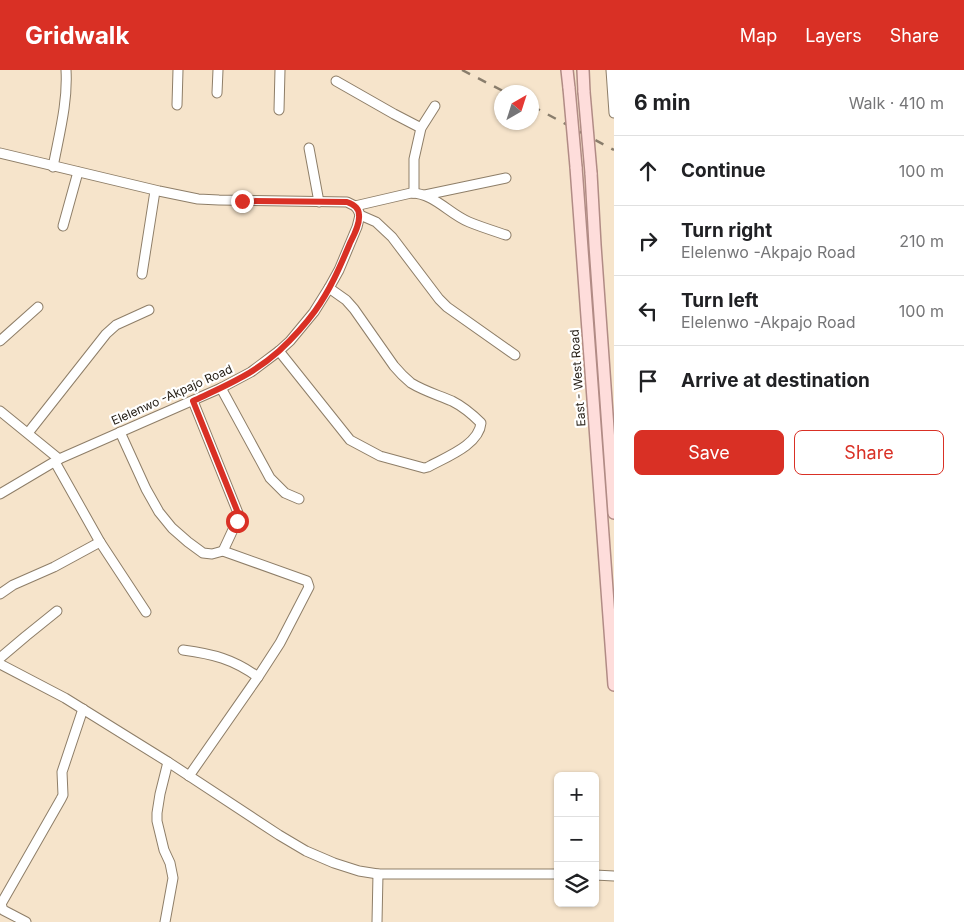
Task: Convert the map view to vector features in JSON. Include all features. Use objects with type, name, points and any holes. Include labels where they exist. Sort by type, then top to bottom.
[{"type":"main road","name":"East - West Road","points":[[567,70],[576,167],[614,685]]},
{"type":"main road","points":[[583,70],[596,255],[611,415],[614,513]]},
{"type":"street","points":[[53,167],[64,109],[67,82],[66,70]]},
{"type":"street","points":[[177,105],[178,70]]},
{"type":"street","points":[[217,93],[218,70]]},
{"type":"street","points":[[279,110],[280,70]]},
{"type":"street","points":[[611,70],[614,113]]},
{"type":"street","points":[[336,81],[421,128]]},
{"type":"street","points":[[414,193],[414,159],[421,128],[435,106]]},
{"type":"street","points":[[309,148],[319,202]]},
{"type":"street","points":[[0,153],[155,191],[198,199],[347,202],[355,206],[360,215],[376,222],[392,237],[447,307],[515,355]]},
{"type":"street","points":[[63,226],[78,172]]},
{"type":"street","points":[[426,195],[506,178]]},
{"type":"street","points":[[142,274],[155,191]]},
{"type":"street","points":[[355,206],[420,193],[468,222],[506,235]]},
{"type":"street","name":"Elelenwo -Akpajo Road","points":[[0,494],[57,460],[221,388],[251,372],[279,351],[301,329],[321,302],[357,227],[360,215]]},
{"type":"street","points":[[279,351],[350,440],[380,456],[424,468],[461,449],[478,434],[480,423],[463,408],[452,401],[426,391],[412,383],[401,373],[354,309],[346,300],[329,288]]},
{"type":"street","points":[[0,342],[38,307]]},
{"type":"street","points":[[28,433],[106,334],[116,325],[149,310]]},
{"type":"street","points":[[221,388],[270,478],[285,493],[299,499]]},
{"type":"street","points":[[193,401],[238,513],[237,521],[223,551]]},
{"type":"street","points":[[0,411],[28,433],[57,460],[100,542],[146,612]]},
{"type":"street","points":[[120,432],[146,489],[159,512],[172,528],[188,542],[203,553],[212,554],[223,551],[307,582],[309,585],[280,643],[189,776]]},
{"type":"street","points":[[0,594],[13,585],[54,567],[100,542]]},
{"type":"street","points":[[0,658],[57,611]]},
{"type":"street","points":[[183,650],[230,660],[258,677]]},
{"type":"street","points":[[0,664],[39,683],[83,709],[306,851],[347,868],[378,874],[554,874]]},
{"type":"street","points":[[26,922],[3,910],[1,904],[63,795],[62,772],[83,709]]},
{"type":"street","points":[[165,922],[173,878],[170,863],[164,850],[157,813],[168,762]]},
{"type":"street","points":[[377,922],[378,874]]},
{"type":"street","points":[[599,875],[614,876]]},
{"type":"railway","points":[[462,70],[494,86]]},
{"type":"railway","points":[[539,110],[614,150]]},
{"type":"route","points":[[237,521],[238,513],[193,401],[251,372],[290,341],[301,329],[321,302],[334,279],[357,227],[360,215],[355,206],[347,202],[242,201]]}]
